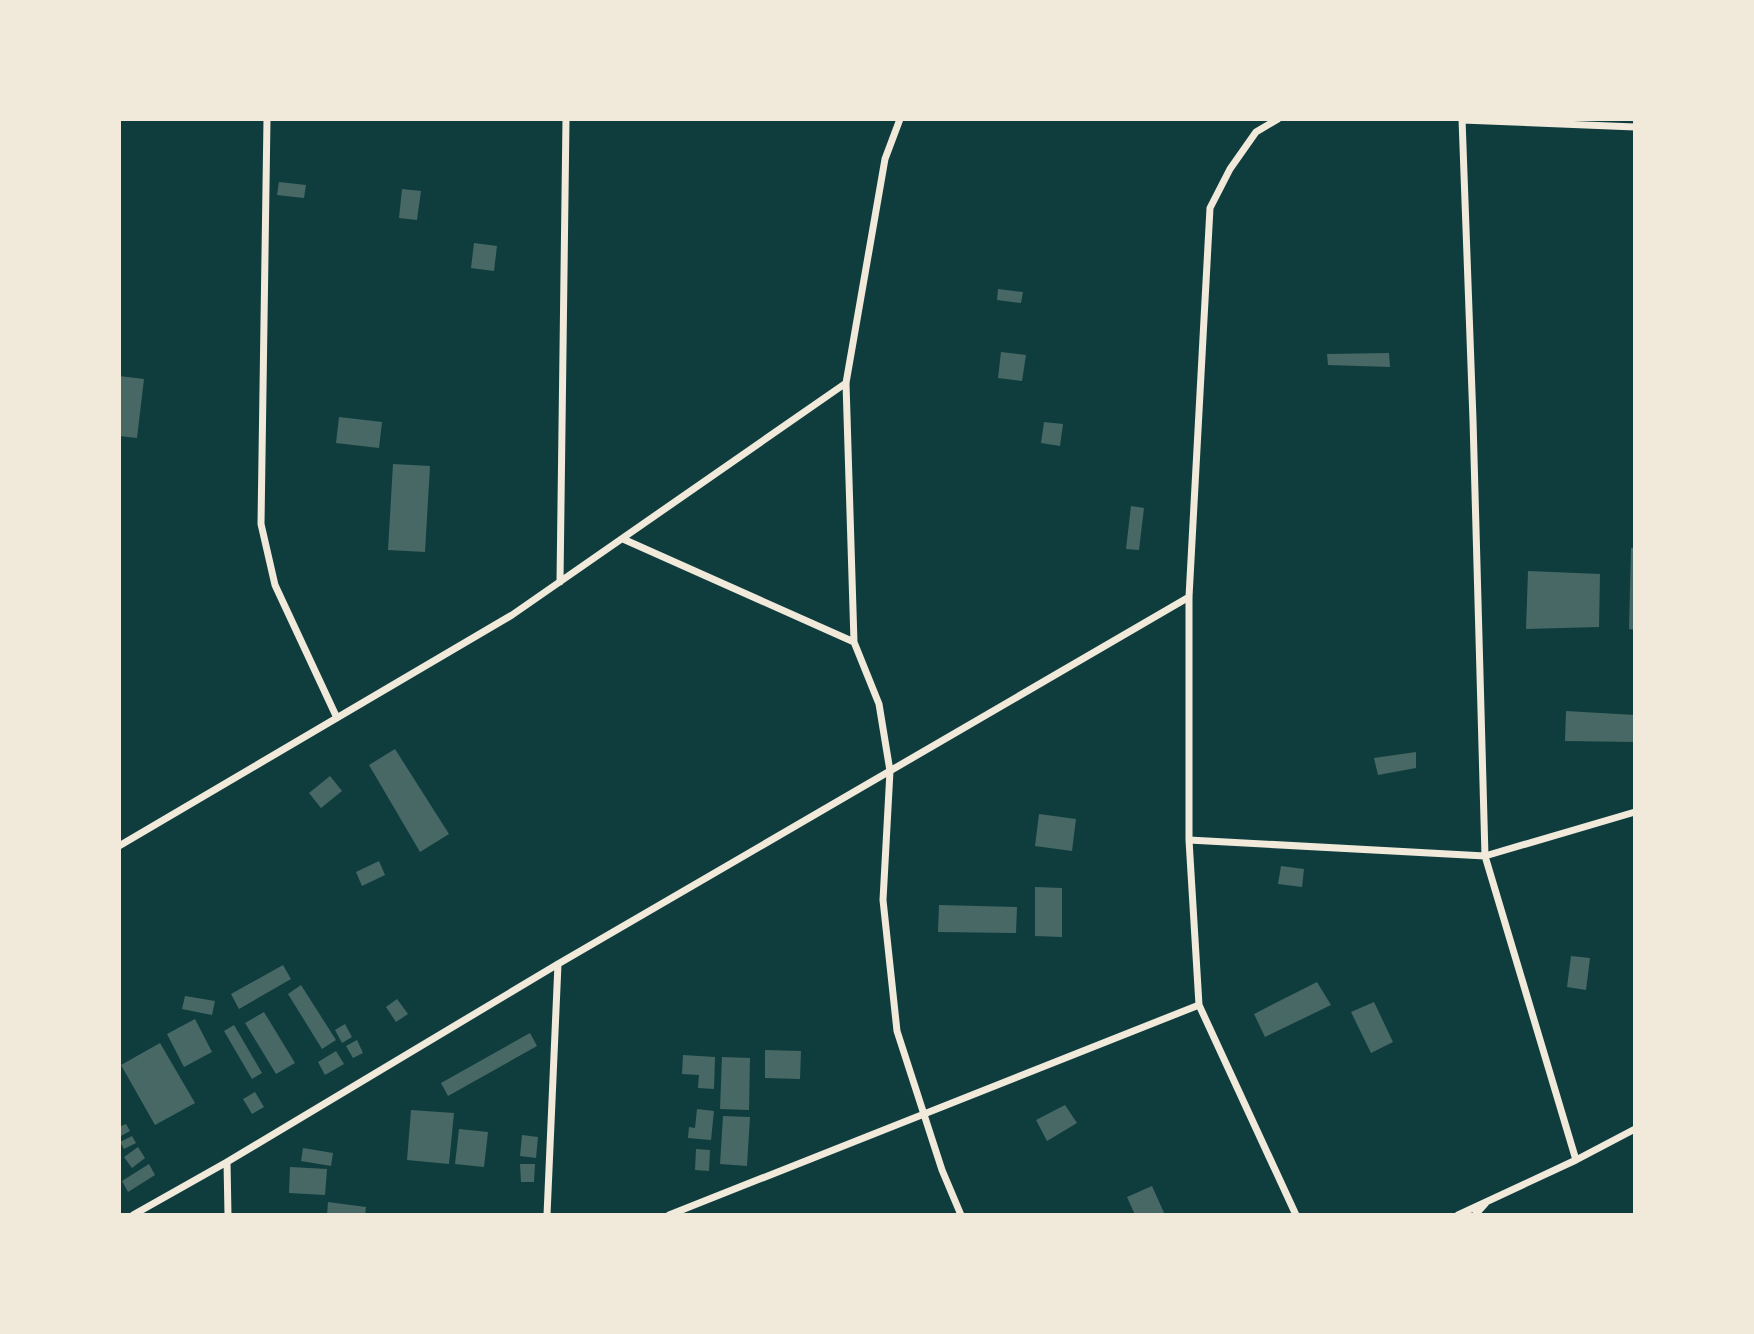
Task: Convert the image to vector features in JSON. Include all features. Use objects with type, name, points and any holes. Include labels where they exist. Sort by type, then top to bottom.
[{"type":"street","points":[[267,119],[261,524],[275,585],[337,718]]},
{"type":"street","points":[[560,582],[566,119]]},
{"type":"street","points":[[900,119],[885,159],[846,383],[854,642],[878,704],[890,771],[883,900],[897,1031],[923,1113],[961,1215]]},
{"type":"street","points":[[1278,119],[1256,132],[1230,169],[1210,208],[1189,597],[1189,840],[1199,1005],[1296,1215]]},
{"type":"street","points":[[1576,1160],[1485,856],[1474,420],[1462,119],[1635,127]]},
{"type":"street","points":[[119,846],[512,615],[846,383]]},
{"type":"street","points":[[623,538],[854,642]]},
{"type":"street","points":[[132,1215],[227,1162],[558,964],[1189,597]]},
{"type":"street","points":[[1189,840],[1485,856],[1635,812]]},
{"type":"street","points":[[547,1215],[558,964]]},
{"type":"street","points":[[669,1215],[1199,1005]]},
{"type":"street","points":[[1458,1215],[1635,1129]]},
{"type":"street","points":[[227,1162],[228,1215]]},
{"type":"street","points":[[1475,1215],[1488,1201]]},
{"type":"building","points":[[279,182],[306,185],[304,198],[277,195]]},
{"type":"building","points":[[402,189],[421,191],[417,220],[399,218]]},
{"type":"building","points":[[474,243],[497,246],[494,271],[471,268]]},
{"type":"building","points":[[998,289],[1023,292],[1021,303],[997,300]]},
{"type":"building","points":[[1001,352],[1026,355],[1022,381],[998,378]]},
{"type":"building","points":[[1389,353],[1390,367],[1328,365],[1327,354]]},
{"type":"building","points":[[119,376],[144,379],[137,438],[119,436]]},
{"type":"building","points":[[339,417],[382,422],[379,448],[336,443]]},
{"type":"building","points":[[1044,422],[1063,424],[1060,446],[1041,443]]},
{"type":"building","points":[[393,464],[430,466],[425,552],[388,550]]},
{"type":"building","points":[[1131,506],[1144,508],[1139,550],[1126,549]]},
{"type":"building","points":[[1631,548],[1635,548],[1635,630],[1629,629]]},
{"type":"building","points":[[1528,571],[1600,574],[1599,627],[1526,629]]},
{"type":"building","points":[[1566,711],[1635,715],[1635,742],[1565,741]]},
{"type":"building","points":[[395,749],[449,834],[420,852],[369,765]]},
{"type":"building","points":[[1416,752],[1416,768],[1378,775],[1374,758]]},
{"type":"building","points":[[330,776],[342,791],[321,808],[309,793]]},
{"type":"building","points":[[1039,814],[1076,819],[1072,851],[1035,846]]},
{"type":"building","points":[[379,861],[385,875],[362,886],[356,872]]},
{"type":"building","points":[[1281,866],[1304,869],[1302,887],[1278,884]]},
{"type":"building","points":[[1035,887],[1062,888],[1062,937],[1035,936]]},
{"type":"building","points":[[939,905],[1017,907],[1016,933],[938,932]]},
{"type":"building","points":[[1571,956],[1590,958],[1586,990],[1567,987]]},
{"type":"building","points":[[283,965],[291,979],[239,1009],[231,994]]},
{"type":"building","points":[[1317,982],[1331,1005],[1265,1037],[1254,1014]]},
{"type":"building","points":[[301,985],[336,1040],[322,1049],[288,994]]},
{"type":"building","points":[[185,996],[215,1001],[212,1015],[182,1009]]},
{"type":"building","points":[[397,999],[408,1014],[396,1022],[386,1007]]},
{"type":"building","points":[[1374,1002],[1393,1042],[1371,1053],[1351,1012]]},
{"type":"building","points":[[264,1012],[295,1063],[276,1074],[245,1023]]},
{"type":"building","points":[[195,1019],[212,1052],[184,1067],[167,1034]]},
{"type":"building","points":[[345,1024],[352,1037],[342,1043],[335,1030]]},
{"type":"building","points":[[234,1025],[262,1073],[252,1079],[224,1031]]},
{"type":"building","points":[[530,1033],[537,1046],[448,1096],[441,1083]]},
{"type":"building","points":[[357,1040],[363,1053],[353,1058],[346,1046]]},
{"type":"building","points":[[160,1043],[195,1103],[155,1125],[121,1065]]},
{"type":"building","points":[[765,1050],[801,1051],[800,1079],[765,1078]]},
{"type":"building","points":[[336,1051],[344,1064],[325,1075],[318,1062]]},
{"type":"building","points":[[683,1055],[715,1057],[714,1089],[698,1088],[699,1075],[682,1074]]},
{"type":"building","points":[[722,1057],[750,1058],[749,1110],[720,1109]]},
{"type":"building","points":[[255,1092],[264,1107],[252,1114],[243,1099]]},
{"type":"building","points":[[1065,1105],[1077,1123],[1047,1141],[1036,1120]]},
{"type":"building","points":[[697,1109],[714,1111],[711,1140],[688,1138],[689,1127],[695,1128]]},
{"type":"building","points":[[411,1110],[454,1113],[449,1164],[407,1160]]},
{"type":"building","points":[[723,1116],[750,1117],[747,1166],[720,1164]]},
{"type":"building","points":[[126,1124],[130,1131],[119,1137],[119,1127]]},
{"type":"building","points":[[459,1129],[488,1132],[484,1167],[455,1164]]},
{"type":"building","points":[[522,1135],[538,1137],[536,1158],[520,1156]]},
{"type":"building","points":[[132,1136],[136,1143],[124,1149],[120,1142]]},
{"type":"building","points":[[138,1147],[145,1158],[132,1168],[124,1157]]},
{"type":"building","points":[[303,1148],[333,1153],[331,1166],[301,1161]]},
{"type":"building","points":[[696,1149],[710,1150],[709,1171],[695,1170]]},
{"type":"building","points":[[149,1164],[155,1175],[128,1192],[122,1181]]},
{"type":"building","points":[[520,1164],[535,1164],[534,1182],[521,1182]]},
{"type":"building","points":[[290,1167],[327,1169],[325,1195],[289,1193]]},
{"type":"building","points":[[1152,1186],[1165,1215],[1135,1215],[1127,1197]]},
{"type":"building","points":[[328,1202],[366,1207],[365,1215],[327,1215]]}]
